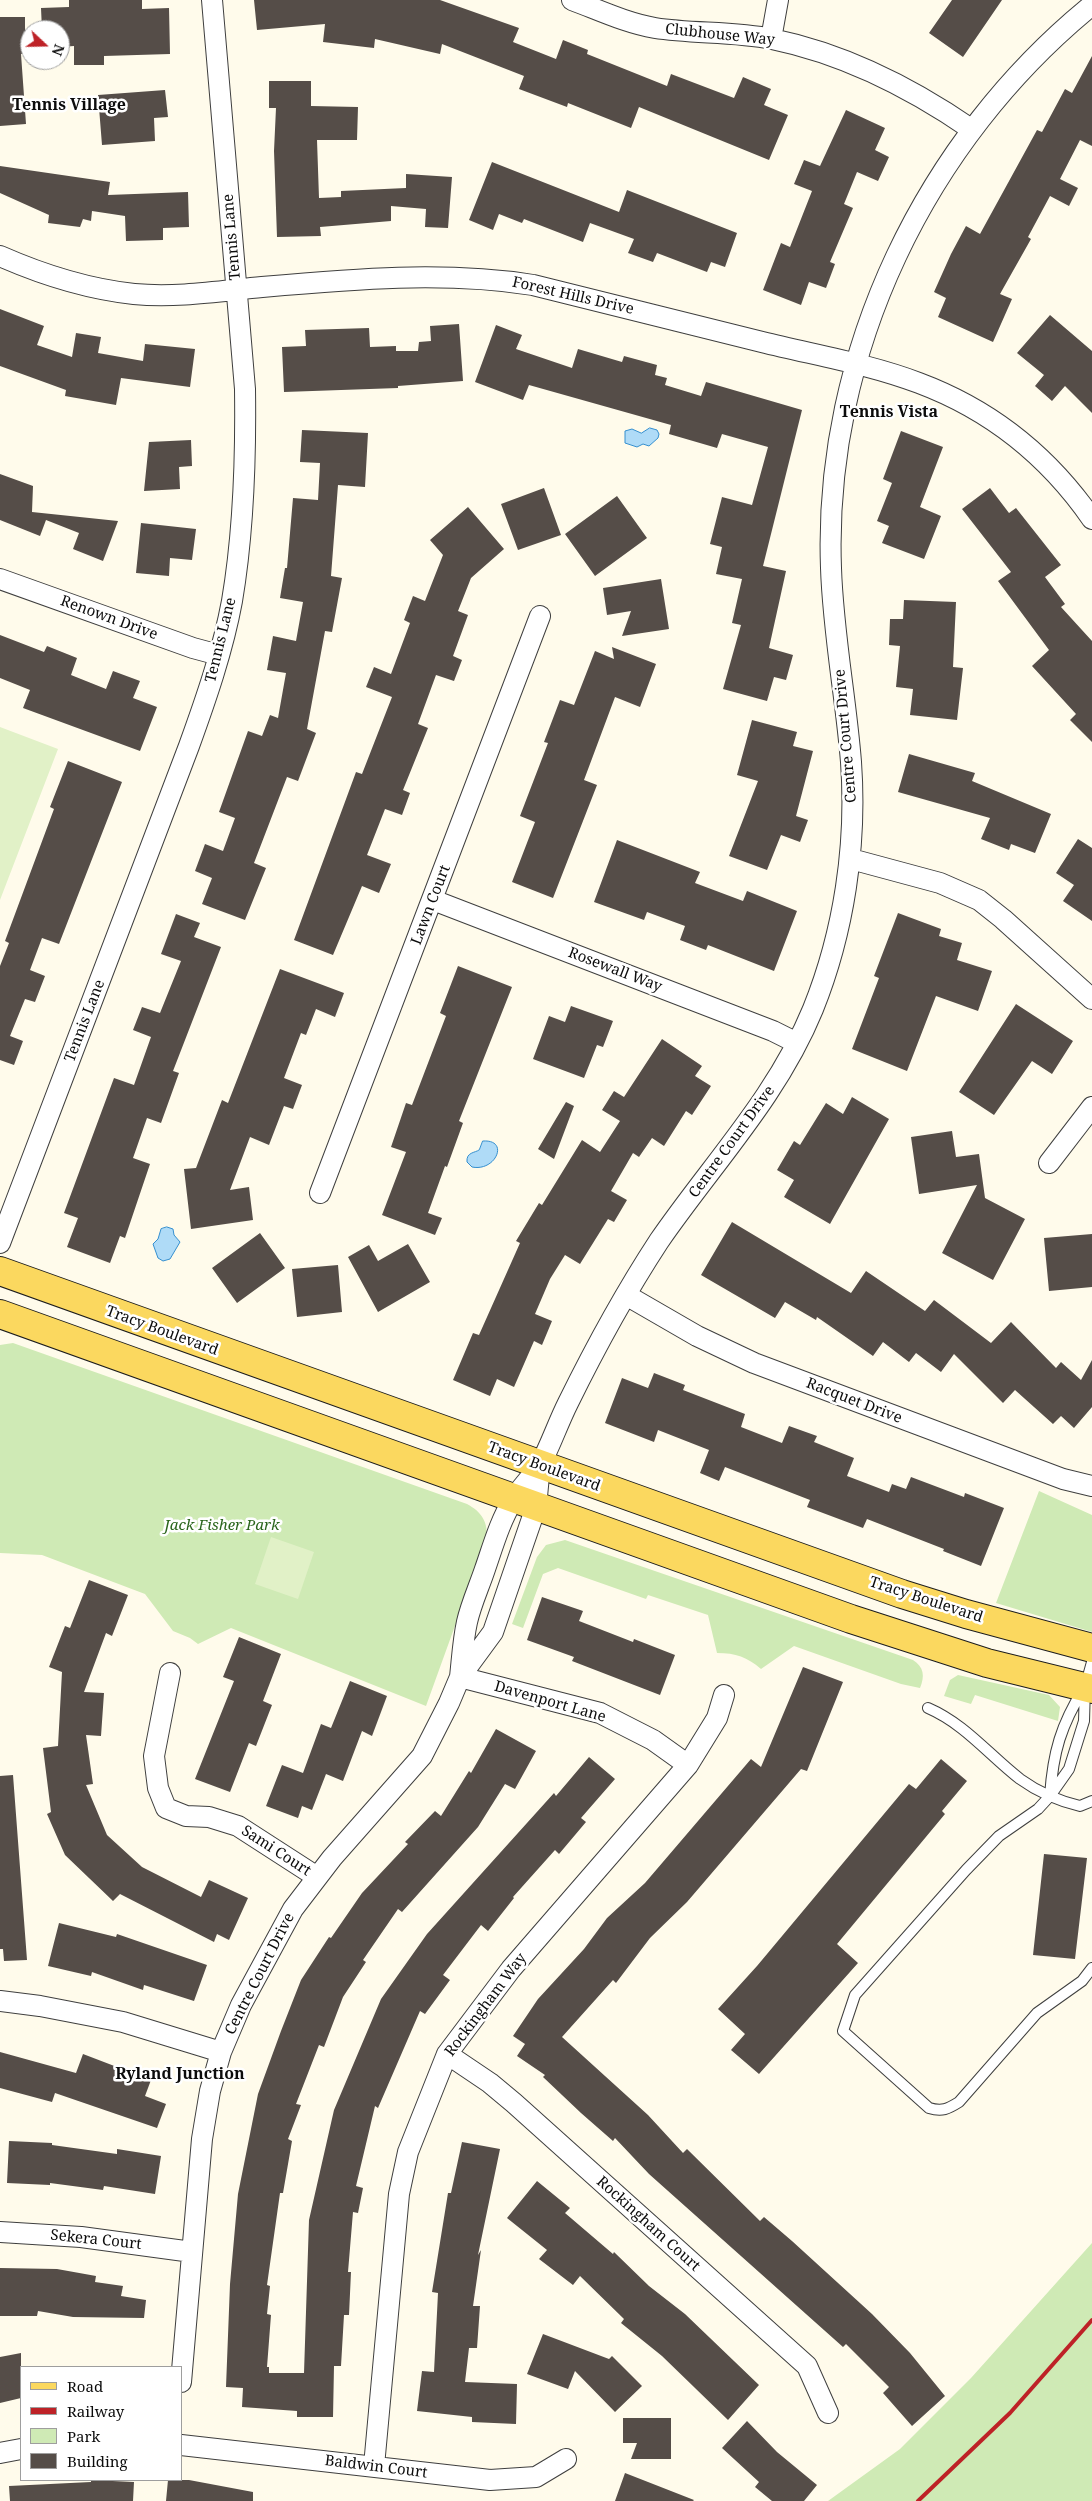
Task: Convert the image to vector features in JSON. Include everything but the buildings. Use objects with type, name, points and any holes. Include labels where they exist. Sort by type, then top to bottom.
[{"type":"main road","name":"Tracy Boulevard","points":[[0,1271],[902,1594],[966,1614],[1092,1648]]},
{"type":"main road","points":[[0,1314],[918,1642],[1040,1677],[1090,1679]]},
{"type":"street","name":"Tennis Lane","points":[[0,1243],[189,746],[219,655],[232,602],[243,519],[245,408],[237,289],[212,0]]},
{"type":"street","name":"Clubhouse Way","points":[[572,0],[654,28],[771,39],[839,57],[895,81],[970,129]]},
{"type":"street","points":[[771,39],[778,0]]},
{"type":"street","name":"Centre Court Drive","points":[[182,2370],[202,2139],[210,2091],[221,2052],[241,2005],[293,1909],[318,1877],[422,1756],[460,1678],[494,1632],[525,1503],[568,1404],[626,1295],[659,1242],[760,1108],[797,1043],[814,1007],[834,942],[851,859],[851,766],[831,572],[830,518],[836,462],[856,366],[868,326],[889,272],[915,217],[970,129],[989,105],[1056,34],[1092,5]]},
{"type":"street","name":"Forest Hills Drive","points":[[0,256],[53,277],[95,288],[134,294],[172,296],[237,289],[426,276],[487,278],[534,285],[856,366],[918,383],[952,396],[1013,434],[1048,464],[1072,491],[1092,519]]},
{"type":"street","name":"Renown Drive","points":[[0,579],[193,648],[219,655]]},
{"type":"street","name":"Lawn Court","points":[[320,1193],[540,616]]},
{"type":"street","points":[[851,859],[940,883],[979,900],[1003,919],[1092,999]]},
{"type":"street","name":"Rosewall Way","points":[[433,900],[773,1031],[797,1043]]},
{"type":"street","points":[[1049,1163],[1092,1107]]},
{"type":"street","name":"Racquet Drive","points":[[626,1295],[697,1336],[754,1363],[1063,1479],[1092,1486]]},
{"type":"street","name":"Centre Court Drive","points":[[460,1678],[467,1623],[500,1526],[525,1503]]},
{"type":"street","name":"Sami Court","points":[[170,1673],[154,1756],[158,1788],[166,1808],[186,1816],[209,1817],[238,1826],[318,1877]]},
{"type":"street","name":"Davenport Lane","points":[[460,1678],[600,1713],[653,1740],[688,1765]]},
{"type":"street","name":"Rockingham Way","points":[[374,2466],[399,2194],[408,2152],[447,2054],[511,1969],[688,1765],[717,1718],[724,1695]]},
{"type":"street","points":[[0,2001],[40,2006],[123,2022],[221,2052]]},
{"type":"street","name":"Rockingham Court","points":[[447,2054],[514,2103],[807,2366],[828,2412]]},
{"type":"street","name":"Sekera Court","points":[[0,2232],[81,2237],[192,2252]]},
{"type":"street","name":"Baldwin Court","points":[[182,2444],[490,2480],[536,2477],[566,2459]]},
{"type":"street","points":[[0,2453],[20,2449]]},
{"type":"lane","points":[[1050,1796],[1052,1764],[1067,1716],[1090,1679]]},
{"type":"lane","points":[[1090,1679],[1084,1721],[1069,1769],[1050,1796],[1038,1809],[999,1836],[966,1870],[855,1995],[843,2031],[929,2108],[938,2111],[948,2110],[959,2102],[1037,2013],[1082,1980],[1092,1968]]},
{"type":"lane","points":[[928,1708],[961,1726],[1020,1779],[1050,1796],[1080,1806],[1092,1802]]},
{"type":"green space","points":[[0,727],[58,749],[0,900]]},
{"type":"green space","name":"Jack Fisher Park","points":[[13,1343],[467,1504],[477,1511],[485,1523],[486,1540],[426,1706],[231,1628],[198,1644],[190,1638],[173,1631],[145,1594],[42,1555],[0,1553],[0,1345]]},
{"type":"green space","points":[[1039,1491],[1092,1515],[1092,1632],[996,1603]]},
{"type":"green space","points":[[271,1537],[314,1552],[298,1599],[255,1584]]},
{"type":"green space","points":[[565,1540],[913,1660],[922,1672],[923,1680],[920,1688],[901,1684],[794,1646],[761,1669],[741,1656],[717,1653],[708,1615],[648,1595],[646,1599],[558,1568],[543,1574],[523,1628],[512,1624],[537,1557],[546,1545]]},
{"type":"green space","points":[[958,1675],[1049,1695],[1060,1707],[1058,1721],[975,1695],[971,1704],[944,1696],[950,1680]]},
{"type":"green space","points":[[1092,2243],[1092,2501],[828,2501],[900,2449],[971,2378]]},
{"type":"water","points":[[650,428],[657,430],[659,434],[658,438],[649,446],[643,444],[637,447],[625,443],[625,431],[632,429],[641,433]]},
{"type":"water","points":[[483,1141],[496,1145],[497,1155],[488,1165],[472,1167],[467,1162],[468,1156],[479,1150]]},
{"type":"water","points":[[167,1227],[173,1229],[174,1235],[180,1242],[170,1259],[163,1261],[158,1258],[153,1244],[158,1239],[161,1229]]},
{"type":"railway","points":[[918,2501],[1010,2413],[1092,2320]]},
{"type":"district","name":"Tennis Village","points":[[69,105]]},
{"type":"district","name":"Tennis Vista","points":[[889,412]]},
{"type":"district","name":"Ryland Junction","points":[[180,2074]]}]
